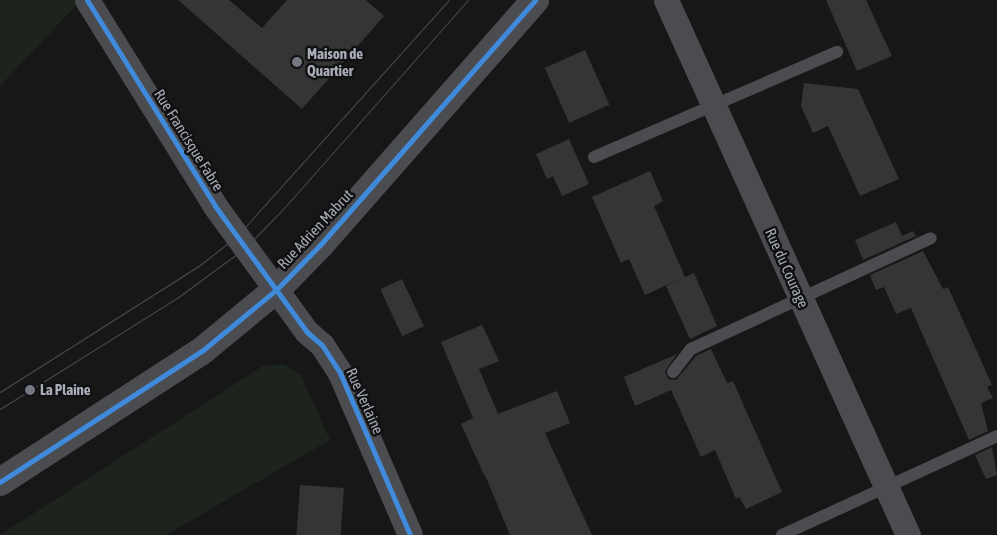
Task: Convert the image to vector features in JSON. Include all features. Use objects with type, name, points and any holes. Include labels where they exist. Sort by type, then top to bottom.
[{"type":"street","name":"Rue Francisque Fabre","points":[[87,0],[216,206],[277,289]]},
{"type":"street","name":"Rue Adrien Mabrut","points":[[0,482],[203,350],[277,289],[326,237],[535,0]]},
{"type":"street","name":"Rue du Courage","points":[[666,0],[908,535]]},
{"type":"street","name":"Rue Verlaine","points":[[277,289],[307,332],[322,345],[340,373],[406,532]]},
{"type":"lane","points":[[594,157],[837,52]]},
{"type":"lane","points":[[674,372],[691,349],[931,238]]},
{"type":"lane","points":[[782,535],[997,436]]},
{"type":"shaded area","points":[[0,0],[81,0],[0,86]]},
{"type":"shaded area","points":[[284,364],[301,375],[330,440],[166,535],[0,535],[263,366]]},
{"type":"building","name":"Maison de Quartier","points":[[178,0],[229,0],[262,28],[287,0],[366,0],[384,16],[302,109]]},
{"type":"building","points":[[826,0],[866,0],[892,56],[857,71]]},
{"type":"building","points":[[585,50],[609,105],[569,123],[545,68]]},
{"type":"building","points":[[804,83],[858,89],[899,179],[860,196],[828,126],[813,133],[801,106]]},
{"type":"building","points":[[569,139],[589,184],[562,196],[553,176],[547,179],[536,154]]},
{"type":"building","points":[[650,171],[663,201],[654,206],[685,277],[694,273],[717,326],[690,339],[666,286],[682,278],[645,295],[629,259],[621,263],[592,197]]},
{"type":"building","points":[[896,222],[902,236],[913,231],[916,236],[863,260],[855,240]]},
{"type":"building","points":[[923,251],[943,289],[948,287],[992,385],[987,387],[993,398],[981,403],[988,431],[969,440],[911,308],[896,314],[884,287],[876,290],[870,275]]},
{"type":"building","points":[[402,279],[424,326],[402,336],[380,289]]},
{"type":"building","points":[[482,325],[499,361],[479,369],[498,414],[557,391],[570,423],[545,433],[592,535],[510,535],[461,424],[473,418],[441,342]]},
{"type":"building","points":[[711,349],[727,383],[733,381],[782,492],[746,509],[739,497],[736,499],[715,450],[701,457],[671,390],[635,406],[624,377],[677,354],[665,371],[668,379],[676,380],[696,356]]},
{"type":"building","points":[[992,447],[997,475],[986,479],[975,455]]},
{"type":"building","points":[[300,485],[344,488],[341,535],[297,535]]},
{"type":"tram line","points":[[0,392],[200,265],[237,236],[449,0]]},
{"type":"tram line","points":[[0,409],[177,298],[245,248],[284,208],[468,0]]},
{"type":"cycle path","points":[[87,0],[215,206],[307,332],[322,345],[340,373],[410,535]]},
{"type":"cycle path","points":[[0,482],[203,350],[277,289],[320,245],[535,0]]},
{"type":"place","name":"Maison de Quartier","points":[[297,62]]},
{"type":"place","name":"La Plaine","points":[[30,390]]}]
